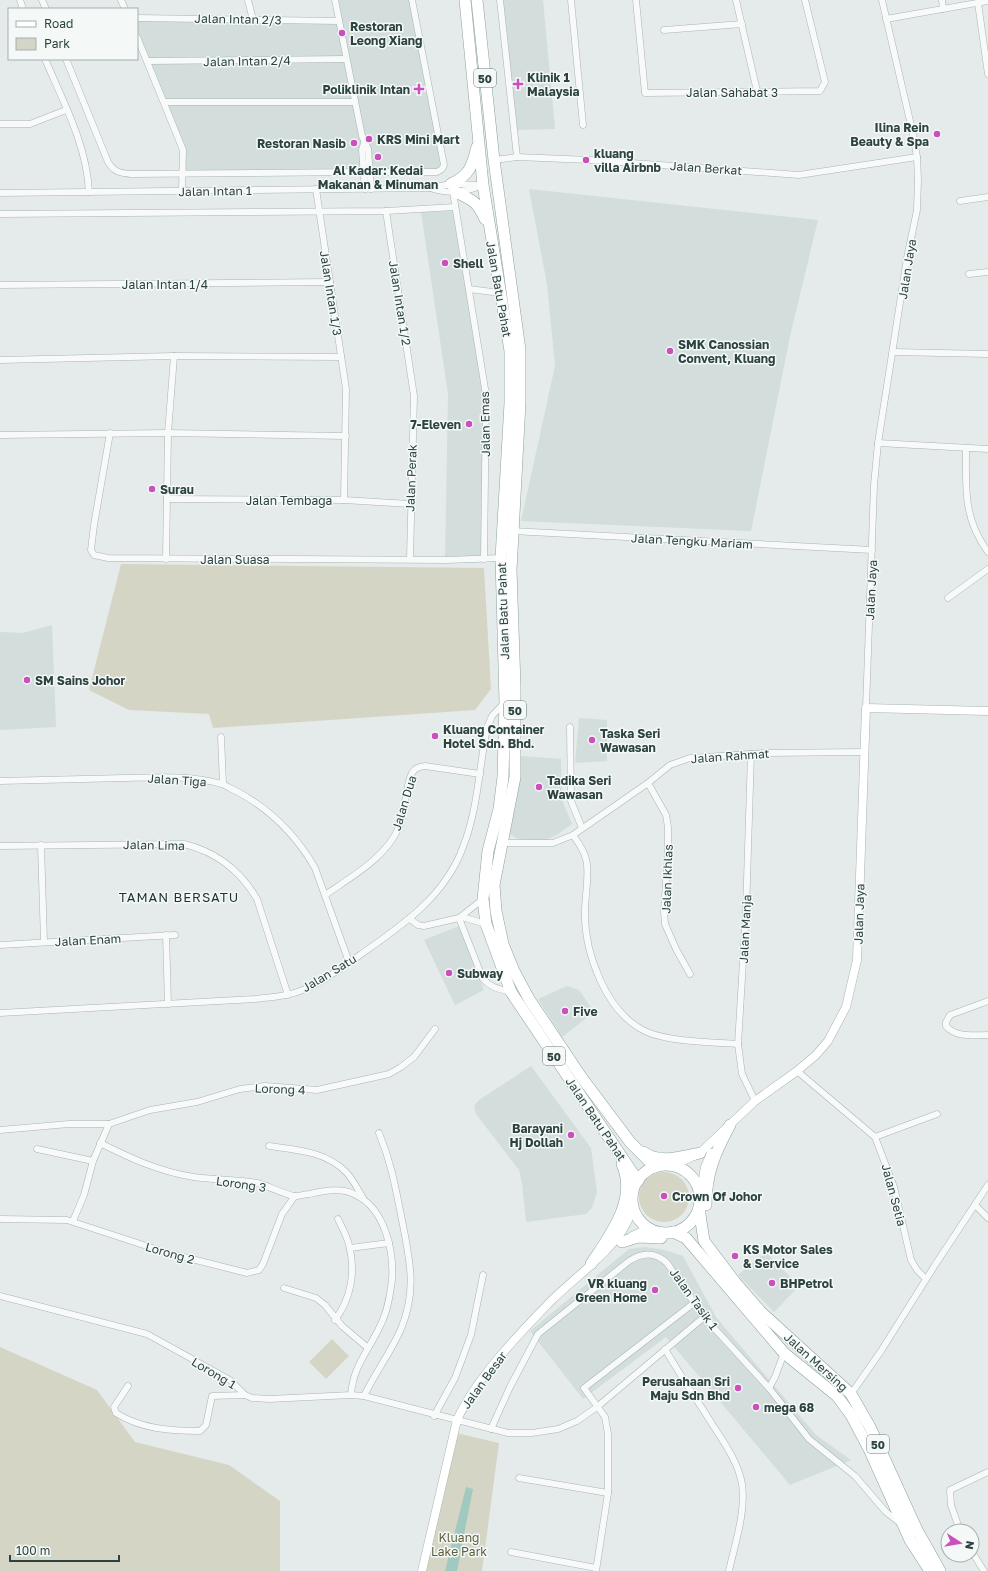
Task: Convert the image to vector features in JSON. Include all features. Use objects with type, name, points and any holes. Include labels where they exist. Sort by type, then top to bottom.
[{"type":"highway","name":"Jalan Batu Pahat","points":[[464,0],[483,185],[510,351],[510,404],[501,558],[505,702],[503,777],[499,809],[488,851],[483,899],[486,924],[511,992],[638,1181]]},
{"type":"highway","name":"Jalan Batu Pahat","points":[[477,0],[494,158],[520,350],[520,403],[511,570],[516,686],[515,777],[494,885],[496,911],[503,944],[514,971],[529,999],[582,1078],[630,1142],[655,1167]]},
{"type":"highway","points":[[479,140],[472,165],[466,175],[453,189],[474,201],[480,207],[489,228]]},
{"type":"highway","points":[[494,158],[483,185],[494,193],[500,204]]},
{"type":"highway","points":[[719,1262],[709,1237],[706,1216],[706,1194],[709,1172],[714,1155],[730,1125]]},
{"type":"highway","points":[[630,1142],[645,1154],[655,1157],[678,1159],[700,1153]]},
{"type":"highway","points":[[591,1264],[613,1229],[625,1204],[627,1182],[625,1171],[613,1143]]},
{"type":"highway","points":[[672,1166],[655,1167],[645,1173],[638,1181],[633,1192],[633,1205],[641,1222],[657,1232],[673,1232],[686,1238],[784,1354],[837,1396],[851,1415],[869,1449],[910,1540],[930,1571]]},
{"type":"highway","name":"50","points":[[672,1166],[682,1169],[691,1176],[697,1186],[700,1197],[699,1208],[689,1224],[673,1232]]},
{"type":"highway","name":"Jalan Mersing","points":[[699,1208],[704,1241],[719,1262],[761,1312],[852,1394],[870,1427],[917,1530],[940,1571]]},
{"type":"highway","points":[[622,1242],[638,1237],[648,1236],[674,1240],[694,1248]]},
{"type":"street","points":[[248,0],[253,20]]},
{"type":"street","points":[[335,0],[364,143],[362,150],[367,172],[368,189]]},
{"type":"street","name":"Jalan Intan 1","points":[[66,60],[111,168],[118,172],[131,174],[184,174],[437,172],[442,169],[444,165],[412,0]]},
{"type":"street","points":[[500,0],[517,157]]},
{"type":"street","points":[[571,0],[583,125]]},
{"type":"street","name":"Jalan Sahabat 3","points":[[636,0],[645,93],[820,91],[824,82],[805,0]]},
{"type":"street","points":[[736,0],[757,91]]},
{"type":"street","name":"Jalan Jaya","points":[[672,1166],[700,1153],[755,1101],[797,1071],[816,1055],[828,1041],[846,1007],[857,960],[863,752],[874,485],[878,443],[894,352],[907,258],[917,210],[917,157],[882,0]]},
{"type":"street","points":[[942,0],[943,9]]},
{"type":"street","points":[[886,19],[988,1]]},
{"type":"street","points":[[978,2],[988,74]]},
{"type":"street","name":"Jalan Intan 2/3","points":[[138,18],[339,21]]},
{"type":"street","points":[[664,30],[742,24]]},
{"type":"street","points":[[138,39],[183,150],[184,174],[182,191]]},
{"type":"street","name":"Jalan Intan 2/4","points":[[148,61],[346,59]]},
{"type":"street","points":[[45,60],[83,157],[88,177],[89,192]]},
{"type":"street","points":[[164,102],[355,102]]},
{"type":"street","points":[[0,124],[30,124],[66,110]]},
{"type":"street","name":"Jalan Berkat","points":[[494,158],[517,157],[590,160],[799,174],[917,157]]},
{"type":"street","name":"Jalan Intan 1","points":[[0,193],[430,188],[472,190],[483,185]]},
{"type":"street","name":"Jalan Intan 1","points":[[453,189],[483,185]]},
{"type":"street","name":"Jalan Intan 1/3","points":[[316,189],[346,397],[344,500]]},
{"type":"street","name":"Jalan Emas","points":[[453,189],[486,395],[484,559]]},
{"type":"street","points":[[960,201],[988,197]]},
{"type":"street","points":[[0,214],[319,210],[386,211],[455,208]]},
{"type":"street","name":"Jalan Intan 1/2","points":[[386,211],[414,396]]},
{"type":"street","points":[[969,274],[988,272]]},
{"type":"street","name":"Jalan Intan 1/4","points":[[0,285],[330,282]]},
{"type":"street","points":[[469,289],[500,293]]},
{"type":"street","points":[[894,352],[988,354]]},
{"type":"street","points":[[0,360],[174,356],[341,356]]},
{"type":"street","points":[[166,559],[168,433],[174,356]]},
{"type":"street","name":"Jalan Perak","points":[[410,559],[410,504],[414,396]]},
{"type":"street","name":"Jalan Suasa","points":[[110,433],[94,525],[92,552],[94,555],[108,558],[166,559],[501,558]]},
{"type":"street","points":[[0,435],[168,433],[346,436]]},
{"type":"street","points":[[878,443],[988,449]]},
{"type":"street","points":[[966,448],[966,498],[968,509],[975,532],[988,552]]},
{"type":"street","name":"Jalan Tembaga","points":[[167,499],[344,500],[410,504]]},
{"type":"street","name":"Jalan Tengku Mariam","points":[[512,532],[872,550]]},
{"type":"street","points":[[948,598],[988,569]]},
{"type":"street","name":"Jalan Satu","points":[[0,1013],[255,999],[288,995],[319,981],[410,919],[448,880],[456,864],[470,824],[487,728],[492,716],[505,702]]},
{"type":"street","points":[[866,708],[988,711]]},
{"type":"street","points":[[570,727],[571,801],[582,828]]},
{"type":"street","points":[[221,737],[223,784]]},
{"type":"street","name":"Jalan Rahmat","points":[[502,842],[553,843],[573,835],[648,783],[670,765],[690,758],[751,754],[863,752]]},
{"type":"street","name":"Jalan Manja","points":[[751,754],[746,912],[738,1044],[742,1074],[755,1101]]},
{"type":"street","name":"Jalan Dua","points":[[325,895],[375,858],[394,837],[403,813],[412,773],[417,767],[425,766],[480,774]]},
{"type":"street","name":"Jalan Tiga","points":[[0,781],[169,777],[197,779],[223,784],[261,805],[288,829],[315,868],[349,962]]},
{"type":"street","name":"Jalan Ikhlas","points":[[648,783],[666,815],[668,828],[668,855],[664,911],[666,924],[676,949],[690,974]]},
{"type":"street","points":[[573,835],[586,859],[584,911],[588,946],[600,979],[615,1005],[630,1022],[647,1032],[667,1037],[738,1044]]},
{"type":"street","name":"Jalan Lima","points":[[0,846],[184,844],[215,855],[239,874],[257,899],[288,995]]},
{"type":"street","points":[[41,845],[44,942]]},
{"type":"street","points":[[410,919],[418,925],[424,926],[461,917],[483,899]]},
{"type":"street","points":[[461,917],[486,924]]},
{"type":"street","points":[[461,917],[483,979],[488,985],[494,988],[511,992]]},
{"type":"street","name":"Jalan Enam","points":[[0,945],[175,935]]},
{"type":"street","points":[[166,936],[168,1004]]},
{"type":"street","points":[[988,1002],[950,1015],[946,1022],[946,1026],[954,1032],[965,1035],[988,1035]]},
{"type":"street","name":"Lorong 4","points":[[0,1130],[70,1124],[109,1124],[150,1110],[201,1101],[240,1089],[265,1086],[317,1090],[389,1074],[401,1067],[414,1056],[435,1029]]},
{"type":"street","name":"Jalan Setia","points":[[797,1071],[875,1137],[894,1187],[911,1260],[917,1270],[926,1279]]},
{"type":"street","points":[[875,1137],[937,1114]]},
{"type":"street","points":[[73,1221],[84,1195],[93,1161],[109,1124]]},
{"type":"street","points":[[364,1396],[401,1328],[408,1308],[412,1277],[411,1261],[392,1168],[379,1133]]},
{"type":"street","name":"Jalan Jaya","points":[[700,1197],[705,1166],[722,1133]]},
{"type":"street","name":"Lorong 3","points":[[100,1143],[167,1172],[198,1178],[258,1184],[295,1196],[335,1190],[356,1194],[371,1206],[383,1224],[389,1243],[392,1278],[390,1293],[382,1322],[359,1361],[355,1371],[351,1395]]},
{"type":"street","points":[[269,1146],[317,1153],[336,1163],[347,1173],[364,1199]]},
{"type":"street","points":[[37,1149],[93,1161]]},
{"type":"street","points":[[852,1394],[988,1185]]},
{"type":"street","name":"Lorong 2","points":[[0,1219],[60,1219],[73,1221],[80,1225],[168,1253],[240,1272],[253,1273],[259,1270],[264,1264],[282,1214],[295,1196]]},
{"type":"street","name":"Jalan Besar","points":[[422,1571],[457,1420],[465,1404],[499,1358],[552,1301],[606,1250],[623,1230],[633,1205]]},
{"type":"street","points":[[975,1205],[988,1218]]},
{"type":"street","points":[[336,1320],[346,1303],[351,1286],[350,1248],[338,1219]]},
{"type":"street","name":"Jalan Besar","points":[[606,1250],[649,1228]]},
{"type":"street","points":[[350,1248],[389,1243]]},
{"type":"street","name":"Jalan Tasik 1","points":[[491,1429],[510,1387],[538,1334],[632,1259],[644,1254],[660,1256],[667,1263],[704,1317],[768,1388],[809,1439],[828,1455],[840,1462],[855,1476],[886,1512],[903,1525]]},
{"type":"street","points":[[434,1416],[455,1378],[471,1335],[483,1275]]},
{"type":"street","points":[[284,1288],[316,1298],[325,1305],[336,1320],[368,1348]]},
{"type":"street","name":"Lorong 1","points":[[0,1296],[147,1334],[230,1380],[246,1395],[263,1400],[351,1395],[364,1396],[434,1416],[457,1420],[508,1433],[558,1429],[577,1421],[597,1407],[704,1317]]},
{"type":"street","points":[[511,1552],[596,1569],[608,1493],[608,1434],[605,1417],[584,1388],[694,1303]]},
{"type":"street","points":[[665,1350],[738,1469],[742,1485],[742,1503],[729,1571]]},
{"type":"street","points":[[768,1388],[775,1376],[784,1354]]},
{"type":"street","points":[[128,1386],[114,1407],[116,1413],[129,1422],[169,1431],[200,1431],[206,1425],[212,1396],[246,1395]]},
{"type":"street","points":[[957,1523],[950,1505],[950,1490],[988,1472]]},
{"type":"street","points":[[519,1478],[608,1493]]},
{"type":"shaded area","points":[[332,0],[414,0],[447,167],[441,174],[181,176],[180,151],[138,46],[138,15],[335,18]]},
{"type":"shaded area","points":[[503,0],[543,0],[555,129],[516,130]]},
{"type":"shaded area","name":"SMK Canossian Convent, Kluang","points":[[529,189],[818,220],[790,336],[751,531],[521,521],[555,366],[547,284]]},
{"type":"shaded area","points":[[453,211],[483,394],[482,562],[445,563],[448,394],[421,212]]},
{"type":"shaded area","name":"SM Sains Johor","points":[[52,625],[56,727],[0,730],[0,632],[23,633]]},
{"type":"shaded area","name":"Taska Seri Wawasan","points":[[579,718],[607,720],[607,761],[575,763]]},
{"type":"shaded area","name":"Tadika Seri Wawasan","points":[[520,756],[561,759],[562,800],[572,824],[558,834],[542,842],[518,839],[510,834],[516,805]]},
{"type":"shaded area","points":[[459,926],[484,990],[455,1005],[424,940]]},
{"type":"shaded area","points":[[567,986],[579,990],[594,1012],[562,1037],[538,999]]},
{"type":"shaded area","points":[[531,1066],[591,1148],[597,1192],[592,1208],[586,1214],[526,1222],[522,1183],[519,1170],[476,1114],[474,1106],[479,1100]]},
{"type":"shaded area","points":[[645,1247],[665,1250],[683,1256],[716,1317],[816,1435],[851,1460],[790,1485],[666,1337],[583,1399],[530,1331],[629,1249]]},
{"type":"shaded area","points":[[766,1252],[799,1286],[774,1312],[738,1275]]},
{"type":"shaded area","points":[[466,1487],[473,1489],[457,1571],[445,1571]]},
{"type":"green space","points":[[121,564],[484,568],[491,689],[475,710],[213,728],[209,714],[129,710],[89,690]]},
{"type":"green space","points":[[664,1172],[674,1174],[682,1179],[687,1187],[689,1197],[687,1207],[682,1215],[674,1220],[664,1222],[654,1220],[646,1215],[641,1207],[639,1197],[641,1187],[646,1179],[654,1174]]},
{"type":"green space","points":[[332,1339],[349,1356],[326,1379],[309,1362]]},
{"type":"green space","points":[[0,1347],[97,1390],[135,1442],[229,1465],[280,1501],[280,1571],[0,1571]]},
{"type":"green space","name":"Kluang Lake Park","points":[[456,1433],[499,1443],[482,1571],[426,1571]]},
{"type":"place","name":"Restoran Leong Xiang","points":[[342,33]]},
{"type":"place","name":"Klinik 1 Malaysia","points":[[518,84]]},
{"type":"place","name":"Poliklinik Intan","points":[[419,89]]},
{"type":"place","name":"Ilina Rein Beauty & Spa","points":[[937,134]]},
{"type":"place","name":"KRS Mini Mart","points":[[369,139]]},
{"type":"place","name":"Restoran Nasib","points":[[354,143]]},
{"type":"place","name":"Al Kadar: Kedai Makanan & Minuman","points":[[378,157]]},
{"type":"place","name":"kluang villa Airbnb","points":[[586,160]]},
{"type":"place","name":"Shell","points":[[445,263]]},
{"type":"place","name":"SMK Canossian Convent, Kluang","points":[[670,351]]},
{"type":"place","name":"7-Eleven","points":[[469,424]]},
{"type":"place","name":"Surau","points":[[152,489]]},
{"type":"place","name":"SM Sains Johor","points":[[27,680]]},
{"type":"place","name":"Kluang Container Hotel Sdn. Bhd.","points":[[435,736]]},
{"type":"place","name":"Taska Seri Wawasan","points":[[592,740]]},
{"type":"place","name":"Tadika Seri Wawasan","points":[[539,787]]},
{"type":"place","name":"Subway","points":[[449,973]]},
{"type":"place","name":"Five","points":[[565,1011]]},
{"type":"place","name":"Barayani Hj Dollah","points":[[571,1135]]},
{"type":"place","name":"Crown Of Johor","points":[[664,1196]]},
{"type":"place","name":"KS Motor Sales & Service","points":[[735,1256]]},
{"type":"place","name":"BHPetrol","points":[[772,1283]]},
{"type":"place","name":"VR kluang Green Home","points":[[655,1290]]},
{"type":"place","name":"Perusahaan Sri Maju Sdn Bhd","points":[[738,1388]]},
{"type":"place","name":"mega 68","points":[[756,1407]]},
{"type":"district","name":"TAMAN BERSATU","points":[[179,897]]}]
